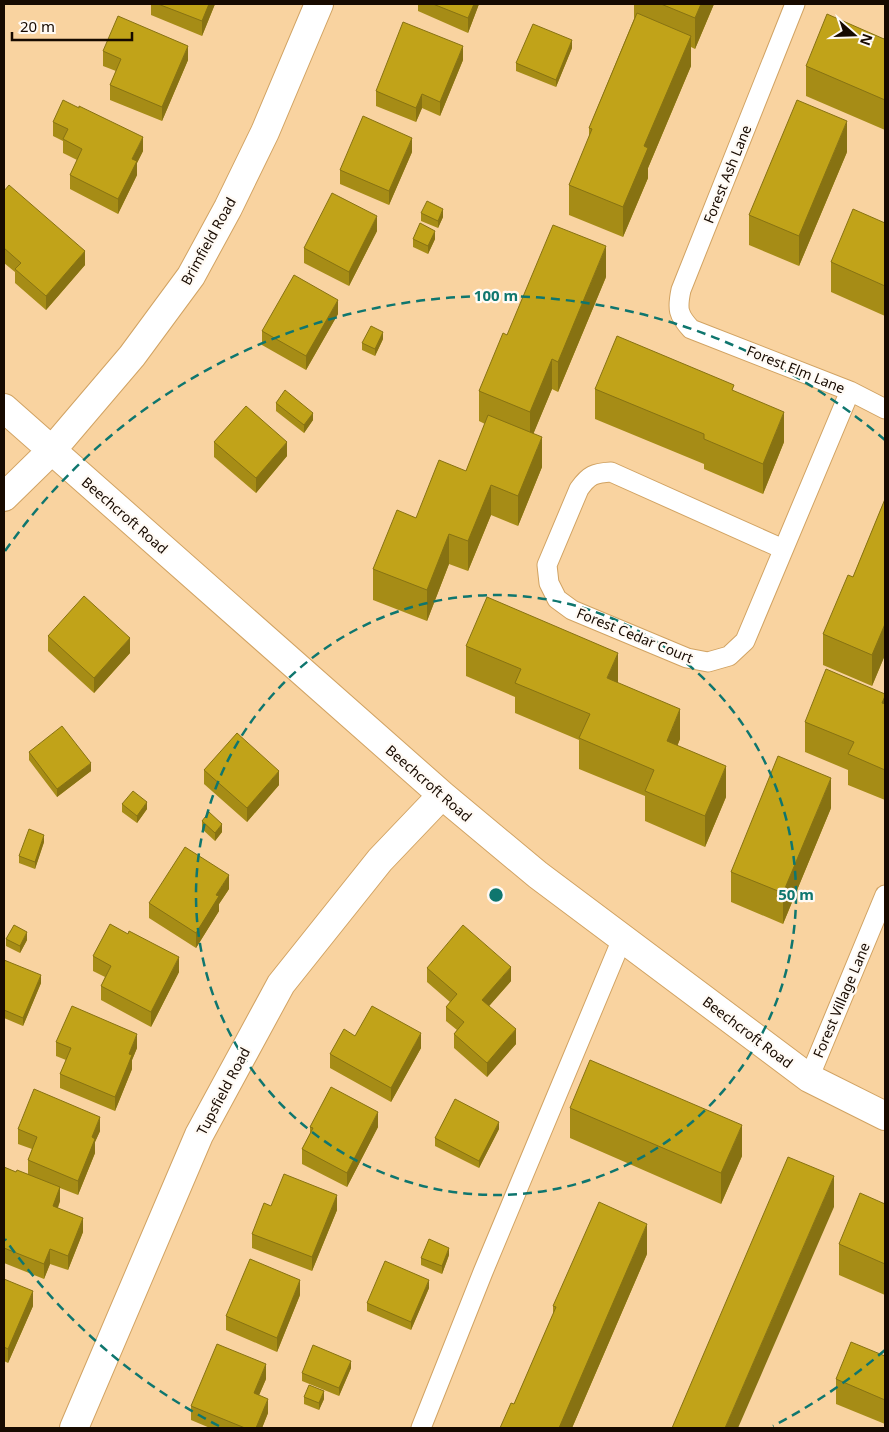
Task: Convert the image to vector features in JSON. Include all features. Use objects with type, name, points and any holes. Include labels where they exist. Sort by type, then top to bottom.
[{"type":"street","name":"Brimfield Road","points":[[4,497],[52,450],[132,356],[191,276],[228,208],[265,132],[319,4]]},
{"type":"street","name":"Beechcroft Road","points":[[4,408],[442,795],[538,875],[809,1078],[885,1116]]},
{"type":"street","name":"Tupsfield Road","points":[[74,1428],[199,1135],[281,984],[380,860],[442,795]]},
{"type":"lane","name":"Forest Ash Lane","points":[[705,333],[692,329],[681,318],[678,304],[681,290],[795,4]]},
{"type":"lane","name":"Forest Elm Lane","points":[[705,333],[850,391],[885,409]]},
{"type":"lane","name":"Forest Cedar Court","points":[[783,549],[611,472],[598,473],[587,479],[579,489],[547,565],[549,583],[557,599],[572,610],[687,658],[708,662],[729,656],[745,641],[850,391]]},
{"type":"lane","name":"Forest Village Lane","points":[[809,1078],[885,895]]},
{"type":"lane","points":[[421,1428],[482,1272],[622,939]]},
{"type":"building","points":[[158,4],[209,4],[202,21]]},
{"type":"building","points":[[433,4],[474,4],[468,18]]},
{"type":"building","points":[[661,4],[701,4],[695,18]]},
{"type":"building","points":[[637,13],[691,36],[644,146],[648,148],[623,207],[569,185],[592,129],[589,128]]},
{"type":"building","points":[[827,14],[884,39],[885,36],[885,100],[806,66]]},
{"type":"building","points":[[118,16],[188,46],[162,107],[110,85],[121,59],[103,51]]},
{"type":"building","points":[[403,22],[463,46],[440,102],[422,94],[416,108],[376,91]]},
{"type":"building","points":[[533,24],[572,40],[556,80],[516,63]]},
{"type":"building","points":[[63,100],[143,137],[132,159],[137,161],[118,199],[70,175],[82,149],[63,139],[68,129],[53,122]]},
{"type":"building","points":[[797,100],[847,121],[799,236],[749,215]]},
{"type":"building","points":[[363,116],[412,138],[389,191],[340,170]]},
{"type":"building","points":[[9,185],[85,251],[46,296],[15,269],[21,263],[4,248],[4,191]]},
{"type":"building","points":[[332,193],[377,216],[349,272],[304,248]]},
{"type":"building","points":[[427,201],[443,209],[438,221],[421,213]]},
{"type":"building","points":[[853,209],[885,223],[885,286],[831,262]]},
{"type":"building","points":[[420,223],[435,231],[428,246],[413,239]]},
{"type":"building","points":[[553,225],[606,246],[558,362],[552,359],[530,412],[479,391],[503,333],[507,335]]},
{"type":"building","points":[[294,275],[338,300],[306,356],[262,331]]},
{"type":"building","points":[[371,326],[383,332],[375,349],[362,343]]},
{"type":"building","points":[[617,336],[734,385],[732,390],[784,412],[763,464],[704,439],[704,434],[595,389]]},
{"type":"building","points":[[285,390],[313,413],[304,425],[276,403]]},
{"type":"building","points":[[246,406],[287,442],[256,478],[214,442]]},
{"type":"building","points":[[488,415],[542,437],[518,496],[491,485],[468,541],[449,534],[427,590],[373,569],[397,510],[416,518],[439,460],[466,471]]},
{"type":"building","points":[[885,499],[885,624],[872,655],[823,634],[848,575],[853,577]]},
{"type":"building","points":[[84,596],[130,638],[94,678],[48,636]]},
{"type":"building","points":[[487,597],[618,653],[607,678],[680,709],[667,741],[726,766],[705,816],[645,791],[654,770],[579,738],[590,714],[515,683],[521,669],[466,646]]},
{"type":"building","points":[[826,669],[885,694],[882,703],[885,704],[885,770],[848,754],[854,742],[805,722]]},
{"type":"building","points":[[62,726],[91,763],[57,789],[29,752]]},
{"type":"building","points":[[237,733],[279,771],[247,808],[204,770]]},
{"type":"building","points":[[778,756],[831,778],[783,893],[731,872]]},
{"type":"building","points":[[133,791],[147,802],[137,816],[122,804]]},
{"type":"building","points":[[209,812],[222,824],[215,833],[202,821]]},
{"type":"building","points":[[29,829],[44,835],[35,862],[19,856]]},
{"type":"building","points":[[185,847],[229,875],[216,895],[219,896],[196,933],[149,903]]},
{"type":"building","points":[[110,924],[128,934],[129,931],[179,957],[151,1012],[101,986],[111,966],[93,956]]},
{"type":"building","points":[[14,925],[27,932],[20,946],[6,939]]},
{"type":"building","points":[[463,925],[511,967],[482,1000],[516,1029],[487,1063],[454,1034],[464,1022],[446,1007],[457,994],[427,968]]},
{"type":"building","points":[[4,960],[41,975],[23,1018],[4,1010]]},
{"type":"building","points":[[72,1006],[137,1034],[129,1054],[132,1055],[115,1097],[60,1074],[71,1048],[56,1042]]},
{"type":"building","points":[[372,1006],[421,1033],[391,1088],[330,1054],[344,1029],[355,1036]]},
{"type":"building","points":[[590,1060],[742,1125],[721,1173],[570,1108]]},
{"type":"building","points":[[331,1087],[378,1112],[347,1173],[302,1149],[313,1128],[310,1127]]},
{"type":"building","points":[[34,1089],[100,1117],[92,1137],[95,1139],[78,1181],[28,1160],[37,1137],[18,1129]]},
{"type":"building","points":[[455,1099],[499,1122],[479,1161],[435,1138]]},
{"type":"building","points":[[788,1157],[834,1176],[725,1428],[672,1428]]},
{"type":"building","points":[[4,1167],[16,1172],[17,1170],[60,1187],[53,1206],[83,1218],[68,1256],[50,1249],[44,1264],[4,1248]]},
{"type":"building","points":[[284,1174],[337,1195],[312,1257],[252,1234],[264,1203],[271,1206]]},
{"type":"building","points":[[860,1193],[885,1204],[885,1264],[839,1244]]},
{"type":"building","points":[[599,1202],[647,1224],[559,1428],[500,1428],[511,1403],[514,1404],[556,1307],[553,1306]]},
{"type":"building","points":[[429,1239],[449,1248],[442,1266],[421,1258]]},
{"type":"building","points":[[250,1259],[300,1280],[277,1338],[226,1316]]},
{"type":"building","points":[[385,1261],[429,1280],[411,1322],[367,1303]]},
{"type":"building","points":[[4,1279],[33,1291],[8,1349],[4,1347]]},
{"type":"building","points":[[851,1342],[885,1356],[885,1400],[836,1379]]},
{"type":"building","points":[[217,1344],[266,1364],[254,1393],[268,1399],[256,1428],[245,1428],[191,1406]]},
{"type":"building","points":[[313,1345],[351,1361],[339,1388],[302,1373]]},
{"type":"building","points":[[309,1385],[324,1391],[319,1403],[304,1397]]}]
